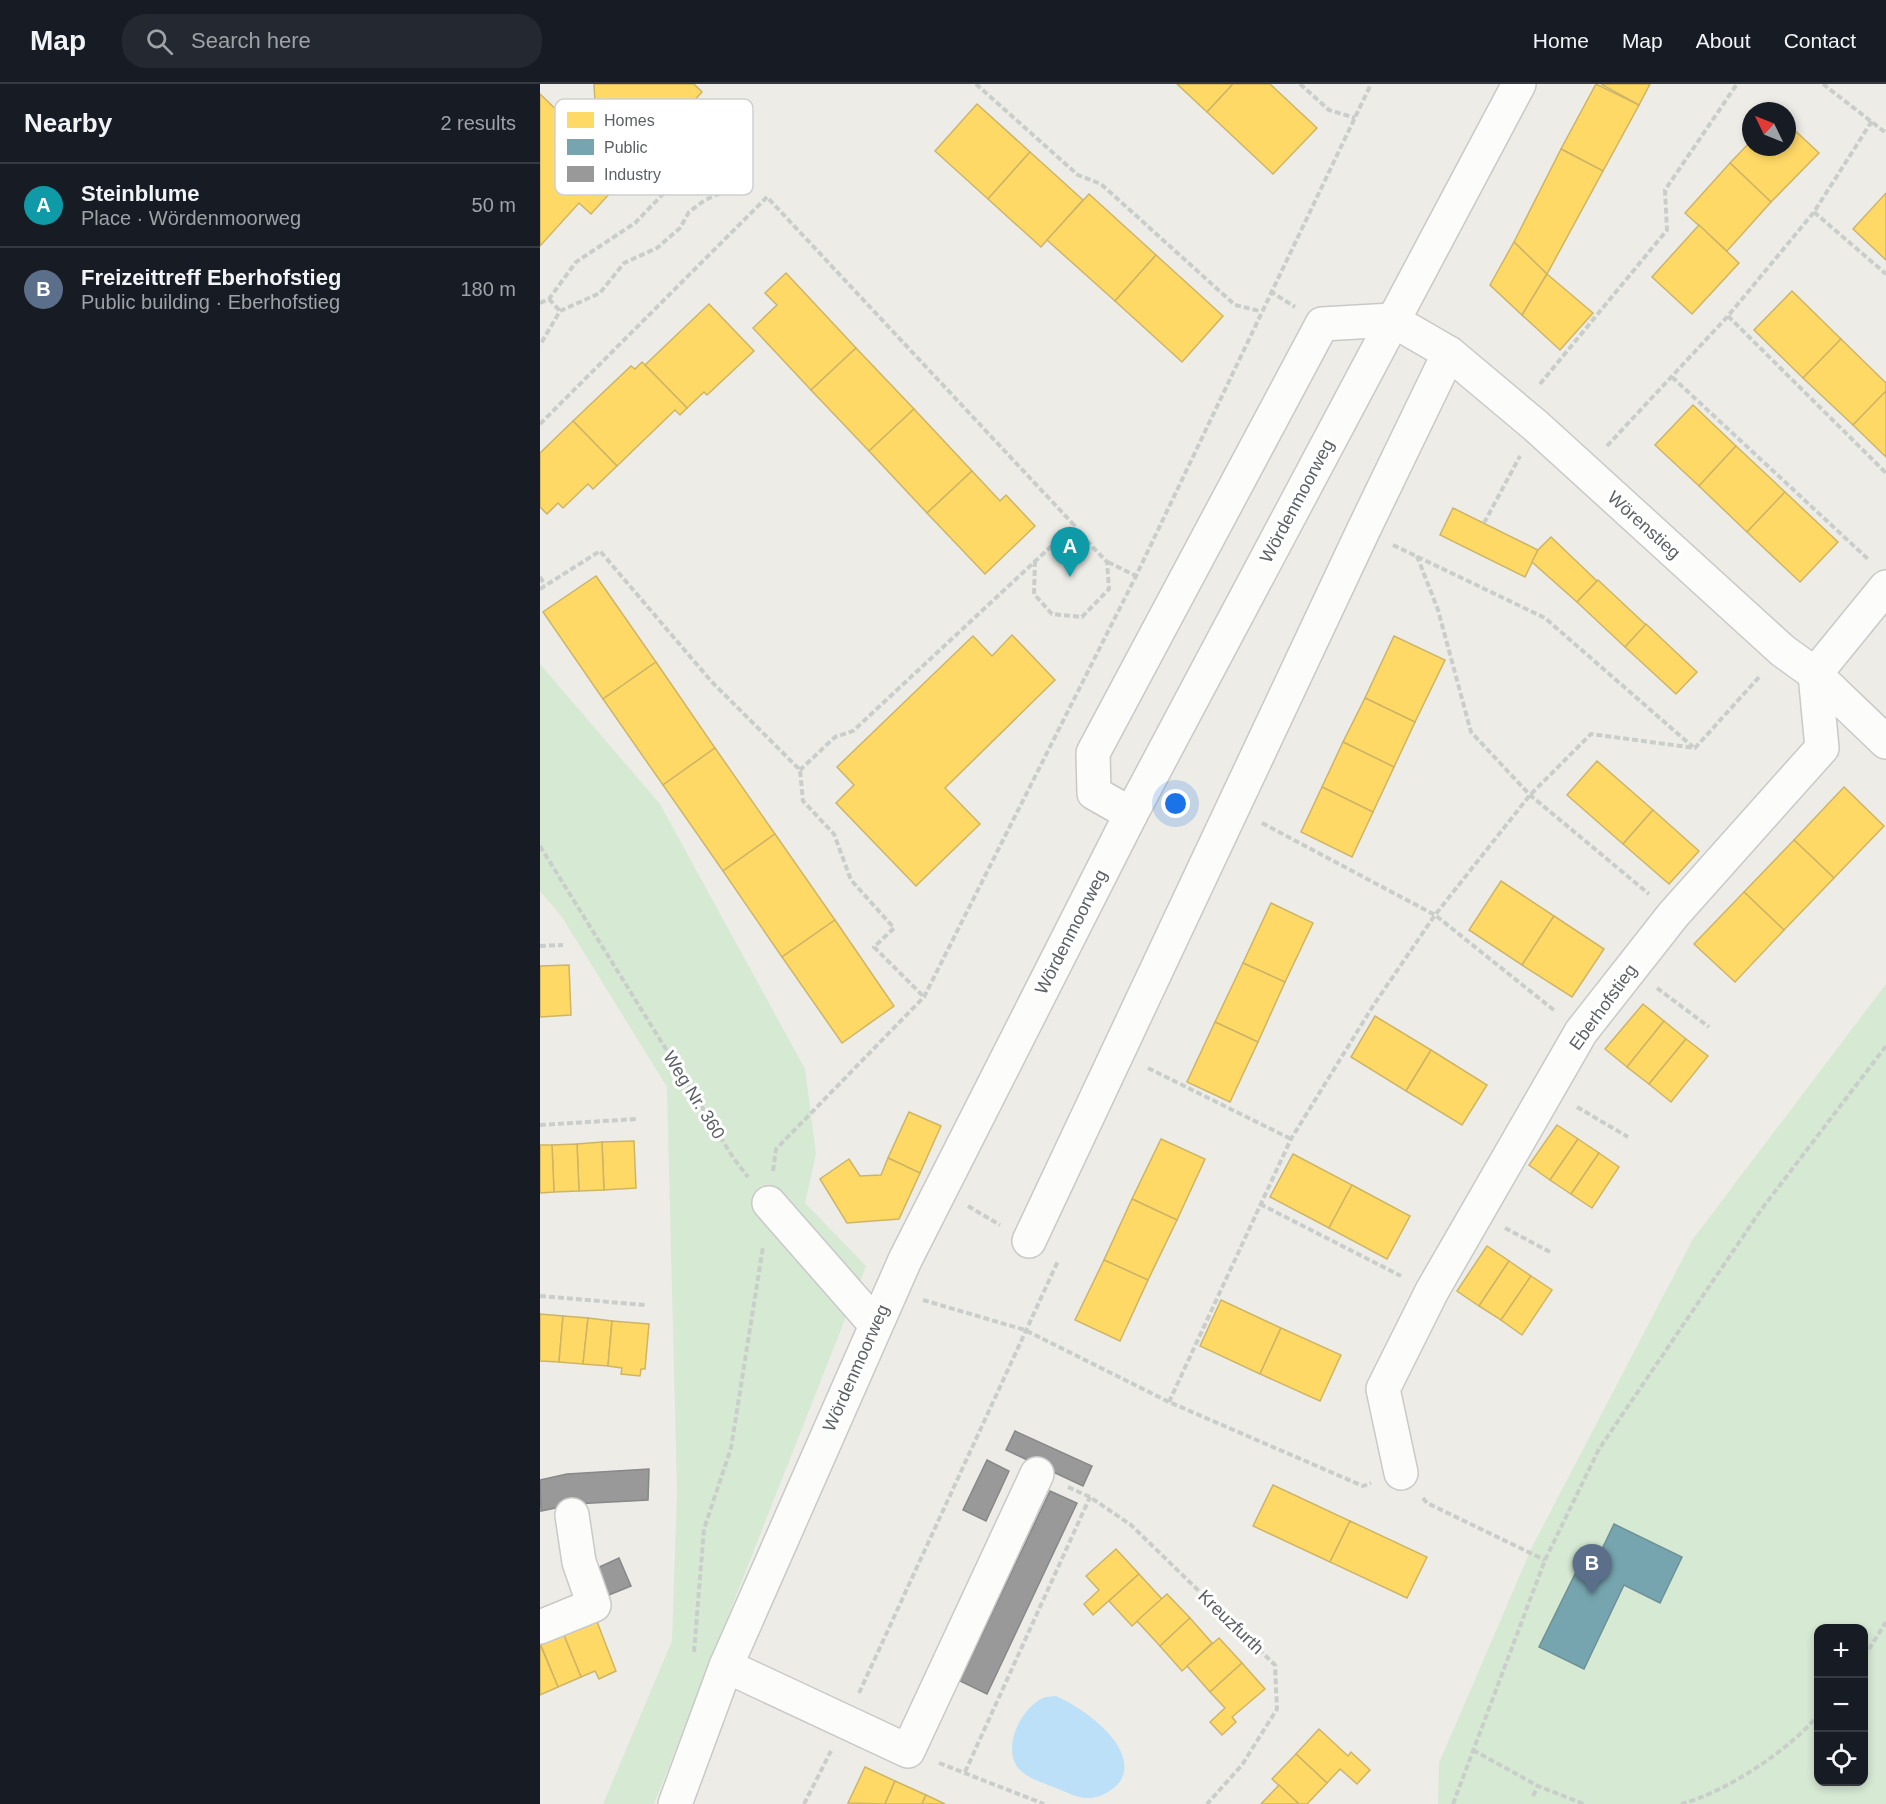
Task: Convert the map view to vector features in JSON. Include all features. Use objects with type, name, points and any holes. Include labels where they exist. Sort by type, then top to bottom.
[{"type":"street","name":"Wördenmoorweg","points":[[675,1804],[726,1666],[890,1291],[1131,814],[1519,84]]},
{"type":"street","name":"Wörenstieg","points":[[1392,320],[1449,353],[1527,418],[1783,651],[1815,674],[1886,742]]},
{"type":"street","points":[[1131,814],[1094,793],[1093,753],[1322,324],[1392,320]]},
{"type":"street","points":[[1029,1241],[1449,353]]},
{"type":"street","points":[[1815,674],[1882,578]]},
{"type":"street","name":"Eberhofstieg","points":[[1401,1473],[1383,1389],[1432,1291],[1581,1032],[1673,915],[1822,748],[1815,674]]},
{"type":"street","points":[[769,1203],[875,1324]]},
{"type":"street","points":[[726,1666],[908,1750],[1037,1474]]},
{"type":"street","points":[[540,1627],[594,1605],[579,1562],[572,1515]]},
{"type":"path","points":[[976,84],[1078,175],[1101,184],[1235,305],[1260,311]]},
{"type":"path","points":[[1300,84],[1329,110],[1356,118]]},
{"type":"path","points":[[693,1660],[704,1529],[731,1448],[776,1149],[924,997],[1136,576],[1260,311],[1371,84]]},
{"type":"path","points":[[1484,523],[1527,418],[1667,230],[1665,190],[1737,84]]},
{"type":"path","points":[[1823,84],[1886,133]]},
{"type":"path","points":[[1584,471],[1728,316],[1815,212],[1872,121]]},
{"type":"path","points":[[540,303],[549,299],[576,262],[635,223],[662,195]]},
{"type":"path","points":[[540,345],[560,311],[600,293],[624,263],[657,248],[680,228],[689,212],[716,195]]},
{"type":"path","points":[[540,424],[767,197],[1074,525],[853,731],[834,737],[800,770]]},
{"type":"path","points":[[1815,212],[1886,274]]},
{"type":"path","points":[[549,299],[560,311]]},
{"type":"path","points":[[1728,316],[1886,473]]},
{"type":"path","points":[[1672,377],[1882,578]]},
{"type":"path","points":[[1363,531],[1545,618],[1695,748]]},
{"type":"path","points":[[1058,539],[1088,542],[1107,562],[1136,576]]},
{"type":"path","points":[[540,589],[600,551],[711,681],[800,770],[803,801],[834,834],[851,880],[894,928],[874,947],[924,997]]},
{"type":"path","points":[[1417,556],[1438,610],[1472,732],[1530,795],[1673,915]]},
{"type":"path","points":[[1035,561],[1034,594],[1052,614],[1082,617],[1109,589],[1107,562]]},
{"type":"path","points":[[540,577],[545,585]]},
{"type":"path","points":[[1695,748],[1783,651]]},
{"type":"path","points":[[1169,1402],[1291,1139],[1372,1006],[1434,915],[1530,795],[1590,734],[1695,748]]},
{"type":"path","points":[[1232,808],[1434,915],[1581,1032]]},
{"type":"path","name":"Weg Nr. 360","points":[[540,846],[734,1160],[769,1203]]},
{"type":"path","points":[[540,946],[563,945]]},
{"type":"path","points":[[1631,968],[1709,1027]]},
{"type":"path","points":[[1452,1804],[1545,1560],[1599,1449],[1761,1210],[1886,1046]]},
{"type":"path","points":[[1118,1053],[1291,1139]]},
{"type":"path","points":[[1548,1090],[1628,1137]]},
{"type":"path","points":[[540,1125],[636,1119]]},
{"type":"path","points":[[804,1804],[845,1722],[1059,1259],[940,1190]]},
{"type":"path","points":[[1260,1204],[1432,1291]]},
{"type":"path","points":[[1476,1212],[1552,1254]]},
{"type":"path","points":[[890,1291],[1025,1330],[1169,1402],[1363,1486],[1401,1473],[1427,1503],[1545,1560]]},
{"type":"path","points":[[540,1296],[645,1305]]},
{"type":"path","name":"Kreuzfurth","points":[[1037,1474],[1090,1497],[1131,1525],[1275,1665],[1277,1709],[1242,1765],[1207,1804]]},
{"type":"path","points":[[965,1772],[1090,1497]]},
{"type":"path","points":[[1868,1649],[1886,1622]]},
{"type":"path","points":[[1681,1804],[1743,1777],[1808,1728],[1814,1720]]},
{"type":"path","points":[[908,1750],[1044,1804]]},
{"type":"path","points":[[1473,1750],[1538,1786],[1584,1804]]},
{"type":"path","points":[[1533,1796],[1538,1786]]},
{"type":"green space","points":[[540,664],[660,804],[805,1069],[816,1154],[805,1203],[866,1266],[654,1804],[603,1804],[672,1641],[677,1490],[667,1087],[562,917],[540,891]]},
{"type":"green space","points":[[1886,984],[1886,1804],[1438,1804],[1439,1763],[1532,1547],[1693,1239]]},
{"type":"water","points":[[1056,1696],[1094,1719],[1116,1743],[1123,1757],[1124,1770],[1119,1783],[1103,1795],[1086,1798],[1068,1793],[1027,1775],[1019,1769],[1014,1760],[1013,1740],[1021,1719],[1027,1710],[1044,1697]]},
{"type":"building: Homes","points":[[594,84],[694,84],[702,92],[696,99],[595,99]]},
{"type":"building: Homes","points":[[1177,84],[1233,84],[1207,112]]},
{"type":"building: Homes","points":[[1233,84],[1270,84],[1317,128],[1273,174],[1207,112]]},
{"type":"building: Homes","points":[[1596,84],[1639,105],[1603,171],[1561,149]]},
{"type":"building: Homes","points":[[1601,84],[1650,84],[1639,105]]},
{"type":"building: Homes","points":[[540,94],[555,108],[555,195],[608,195],[591,214],[579,203],[540,246]]},
{"type":"building: Homes","points":[[977,104],[1030,152],[988,199],[935,151]]},
{"type":"building: Homes","points":[[1796,131],[1819,153],[1771,202],[1730,163],[1742,150],[1742,156],[1796,156]]},
{"type":"building: Homes","points":[[1561,149],[1603,171],[1547,274],[1514,242]]},
{"type":"building: Homes","points":[[1030,152],[1083,200],[1041,247],[988,199]]},
{"type":"building: Homes","points":[[1730,163],[1771,202],[1727,251],[1685,213]]},
{"type":"building: Homes","points":[[1886,193],[1886,260],[1853,229]]},
{"type":"building: Homes","points":[[1089,194],[1156,255],[1115,301],[1047,240]]},
{"type":"building: Homes","points":[[1699,225],[1739,263],[1692,314],[1652,277]]},
{"type":"building: Homes","points":[[1514,242],[1547,274],[1522,315],[1490,285]]},
{"type":"building: Homes","points":[[1156,255],[1223,316],[1182,362],[1115,301]]},
{"type":"building: Homes","points":[[786,273],[856,348],[811,390],[753,328],[777,305],[765,293]]},
{"type":"building: Homes","points":[[1547,274],[1593,313],[1560,350],[1522,315]]},
{"type":"building: Homes","points":[[1792,291],[1841,339],[1803,378],[1754,330]]},
{"type":"building: Homes","points":[[709,304],[754,351],[707,395],[704,392],[687,408],[645,365]]},
{"type":"building: Homes","points":[[1841,339],[1886,383],[1886,391],[1853,425],[1803,378]]},
{"type":"building: Homes","points":[[856,348],[914,409],[869,451],[811,390]]},
{"type":"building: Homes","points":[[642,362],[687,408],[680,415],[675,410],[617,466],[573,421],[631,366],[635,369]]},
{"type":"building: Homes","points":[[1886,391],[1886,457],[1853,425]]},
{"type":"building: Homes","points":[[1693,405],[1736,446],[1699,486],[1655,445]]},
{"type":"building: Homes","points":[[914,409],[972,471],[927,513],[869,451]]},
{"type":"building: Homes","points":[[573,421],[617,466],[593,489],[588,484],[563,508],[558,503],[547,514],[540,507],[540,453]]},
{"type":"building: Homes","points":[[1736,446],[1785,492],[1747,532],[1699,486]]},
{"type":"building: Homes","points":[[972,471],[1000,501],[1006,495],[1035,526],[985,574],[927,513]]},
{"type":"building: Homes","points":[[1785,492],[1838,542],[1800,582],[1747,532]]},
{"type":"building: Homes","points":[[1453,508],[1538,550],[1525,577],[1440,535]]},
{"type":"building: Homes","points":[[1551,537],[1597,581],[1577,602],[1532,562],[1538,550]]},
{"type":"building: Homes","points":[[596,576],[656,662],[603,699],[543,612]]},
{"type":"building: Homes","points":[[1598,580],[1646,625],[1625,647],[1577,602]]},
{"type":"building: Homes","points":[[1646,624],[1697,672],[1676,694],[1625,647]]},
{"type":"building: Homes","points":[[1012,635],[1055,680],[945,788],[980,824],[916,886],[836,803],[854,785],[837,767],[973,636],[992,656]]},
{"type":"building: Homes","points":[[1394,636],[1445,660],[1415,722],[1365,698]]},
{"type":"building: Homes","points":[[656,662],[715,748],[663,785],[603,699]]},
{"type":"building: Homes","points":[[1365,698],[1415,722],[1394,767],[1343,742]]},
{"type":"building: Homes","points":[[1343,742],[1394,767],[1373,812],[1322,787]]},
{"type":"building: Homes","points":[[715,748],[775,834],[723,871],[663,785]]},
{"type":"building: Homes","points":[[1597,761],[1653,810],[1623,844],[1567,795]]},
{"type":"building: Homes","points":[[1322,787],[1373,812],[1352,857],[1301,832]]},
{"type":"building: Homes","points":[[1844,787],[1884,826],[1834,878],[1794,840]]},
{"type":"building: Homes","points":[[1653,810],[1699,851],[1669,884],[1623,844]]},
{"type":"building: Homes","points":[[775,834],[835,920],[782,957],[723,871]]},
{"type":"building: Homes","points":[[1794,840],[1834,878],[1784,930],[1744,892]]},
{"type":"building: Homes","points":[[1501,881],[1554,916],[1522,965],[1469,930]]},
{"type":"building: Homes","points":[[1744,892],[1784,930],[1735,982],[1694,944]]},
{"type":"building: Homes","points":[[1271,903],[1313,923],[1285,982],[1243,963]]},
{"type":"building: Homes","points":[[1554,916],[1604,949],[1572,997],[1522,965]]},
{"type":"building: Homes","points":[[835,920],[894,1006],[842,1043],[782,957]]},
{"type":"building: Homes","points":[[1243,963],[1285,982],[1258,1042],[1215,1022]]},
{"type":"building: Homes","points":[[569,965],[571,1015],[540,1017],[540,966]]},
{"type":"building: Homes","points":[[1643,1004],[1664,1021],[1627,1067],[1605,1049]]},
{"type":"building: Homes","points":[[1375,1016],[1431,1050],[1406,1091],[1351,1057]]},
{"type":"building: Homes","points":[[1664,1021],[1686,1039],[1649,1084],[1627,1067]]},
{"type":"building: Homes","points":[[1215,1022],[1258,1042],[1230,1102],[1187,1082]]},
{"type":"building: Homes","points":[[1686,1039],[1708,1056],[1671,1102],[1649,1084]]},
{"type":"building: Homes","points":[[1431,1050],[1487,1085],[1462,1125],[1406,1091]]},
{"type":"building: Homes","points":[[909,1112],[941,1126],[920,1173],[888,1158]]},
{"type":"building: Homes","points":[[1557,1125],[1578,1139],[1550,1180],[1529,1165]]},
{"type":"building: Homes","points":[[1161,1139],[1205,1159],[1177,1220],[1132,1199]]},
{"type":"building: Homes","points":[[1578,1139],[1599,1153],[1571,1194],[1550,1180]]},
{"type":"building: Homes","points":[[634,1141],[636,1188],[604,1190],[602,1142]]},
{"type":"building: Homes","points":[[602,1142],[604,1190],[579,1191],[577,1144]]},
{"type":"building: Homes","points":[[577,1144],[579,1191],[554,1192],[552,1145]]},
{"type":"building: Homes","points":[[540,1145],[552,1145],[554,1192],[540,1193]]},
{"type":"building: Homes","points":[[1599,1153],[1619,1167],[1592,1208],[1571,1194]]},
{"type":"building: Homes","points":[[1293,1154],[1352,1185],[1329,1228],[1270,1197]]},
{"type":"building: Homes","points":[[888,1158],[920,1173],[899,1219],[847,1223],[820,1179],[849,1159],[860,1176],[881,1175]]},
{"type":"building: Homes","points":[[1352,1185],[1410,1216],[1387,1259],[1329,1228]]},
{"type":"building: Homes","points":[[1132,1199],[1177,1220],[1148,1280],[1104,1260]]},
{"type":"building: Homes","points":[[1487,1246],[1509,1261],[1479,1306],[1457,1291]]},
{"type":"building: Homes","points":[[1104,1260],[1148,1280],[1120,1341],[1075,1320]]},
{"type":"building: Homes","points":[[1509,1261],[1531,1276],[1501,1320],[1479,1306]]},
{"type":"building: Homes","points":[[1531,1276],[1552,1290],[1522,1335],[1501,1320]]},
{"type":"building: Homes","points":[[1221,1300],[1281,1328],[1260,1374],[1200,1346]]},
{"type":"building: Homes","points":[[540,1314],[563,1316],[559,1362],[540,1361]]},
{"type":"building: Homes","points":[[563,1316],[588,1318],[583,1364],[559,1362]]},
{"type":"building: Homes","points":[[588,1318],[612,1321],[608,1366],[583,1364]]},
{"type":"building: Homes","points":[[612,1321],[649,1324],[645,1369],[641,1369],[640,1376],[621,1374],[622,1368],[608,1366]]},
{"type":"building: Homes","points":[[1281,1328],[1341,1355],[1320,1401],[1260,1374]]},
{"type":"building: Homes","points":[[1273,1485],[1350,1521],[1330,1562],[1253,1526]]},
{"type":"building: Homes","points":[[1350,1521],[1427,1557],[1407,1598],[1330,1562]]},
{"type":"building: Homes","points":[[1116,1549],[1139,1574],[1093,1615],[1084,1604],[1099,1590],[1086,1576]]},
{"type":"building: Homes","points":[[1139,1574],[1162,1599],[1132,1626],[1109,1601]]},
{"type":"building: Homes","points":[[1167,1594],[1190,1618],[1160,1646],[1137,1621]]},
{"type":"building: Homes","points":[[1190,1618],[1212,1643],[1182,1671],[1160,1646]]},
{"type":"building: Homes","points":[[596,1619],[616,1671],[599,1679],[595,1671],[581,1677],[563,1633]]},
{"type":"building: Homes","points":[[563,1633],[581,1677],[558,1687],[540,1643]]},
{"type":"building: Homes","points":[[1219,1638],[1242,1663],[1210,1692],[1187,1666]]},
{"type":"building: Homes","points":[[540,1644],[558,1687],[540,1695]]},
{"type":"building: Homes","points":[[1242,1663],[1265,1689],[1232,1717],[1236,1722],[1222,1735],[1210,1722],[1225,1708],[1210,1692]]},
{"type":"building: Homes","points":[[1319,1729],[1348,1756],[1351,1752],[1370,1770],[1357,1784],[1340,1769],[1327,1783],[1296,1754]]},
{"type":"building: Homes","points":[[1296,1754],[1327,1783],[1307,1804],[1299,1804],[1272,1779]]},
{"type":"building: Homes","points":[[865,1767],[895,1781],[885,1804],[848,1803]]},
{"type":"building: Homes","points":[[895,1781],[926,1795],[922,1804],[885,1804]]},
{"type":"building: Homes","points":[[1279,1785],[1299,1804],[1261,1804]]},
{"type":"building: Homes","points":[[926,1795],[945,1804],[922,1804]]},
{"type":"building: Public","points":[[1614,1524],[1682,1557],[1660,1603],[1624,1585],[1584,1669],[1539,1647],[1579,1566],[1591,1572]]},
{"type":"building: Industry","points":[[1015,1431],[1092,1466],[1083,1486],[1006,1450]]},
{"type":"building: Industry","points":[[987,1460],[1009,1471],[986,1521],[963,1510]]},
{"type":"building: Industry","points":[[649,1469],[648,1500],[574,1504],[541,1511],[540,1480],[567,1474]]},
{"type":"building: Industry","points":[[1050,1491],[1077,1503],[987,1694],[960,1681]]},
{"type":"building: Industry","points":[[619,1558],[631,1586],[604,1597],[593,1570]]},
{"type":"place","name":"Steinblume","points":[[1070,577]]},
{"type":"place","name":"Freizeittreff Eberhofstieg","points":[[1592,1594]]}]
